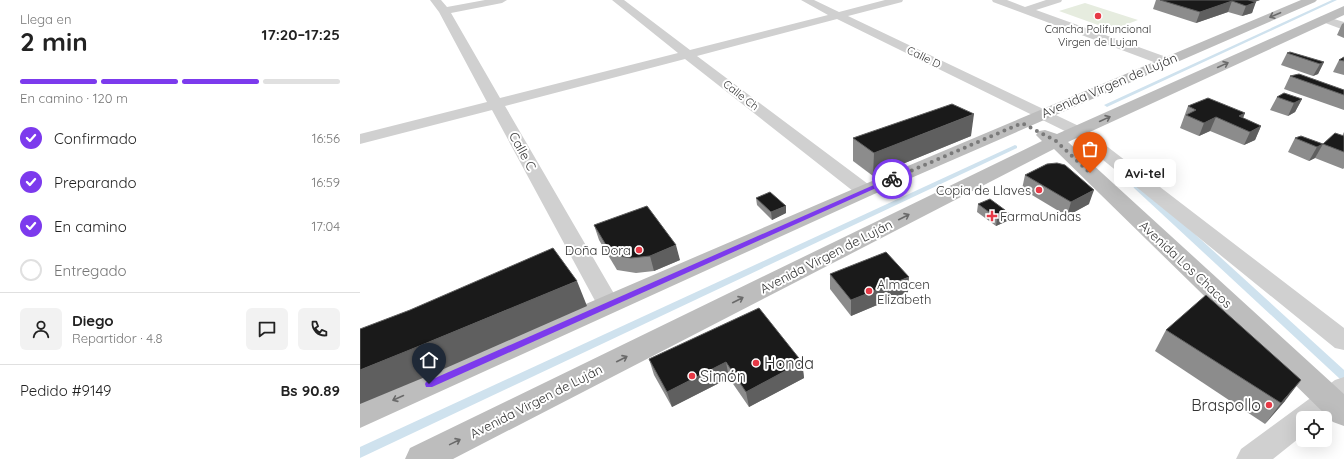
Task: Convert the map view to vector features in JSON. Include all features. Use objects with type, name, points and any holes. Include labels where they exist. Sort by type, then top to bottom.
[{"type":"main road","name":"Avenida Virgen de Luján","points":[[360,415],[865,191],[1311,0]]},
{"type":"main road","name":"Avenida Virgen de Luján","points":[[420,459],[1067,136],[1344,10]]},
{"type":"main road","name":"Avenida Los Chacos","points":[[1033,119],[1067,136],[1339,398]]},
{"type":"street","points":[[439,5],[502,0]]},
{"type":"street","name":"Calle Ch","points":[[617,0],[690,54],[865,191]]},
{"type":"street","name":"Calle D","points":[[806,0],[1033,119]]},
{"type":"street","points":[[360,139],[898,0]]},
{"type":"street","points":[[997,0],[1164,62]]},
{"type":"street","points":[[1026,10],[1057,0]]},
{"type":"street","name":"Calle C","points":[[439,5],[608,304]]},
{"type":"street","points":[[1324,18],[1344,26]]},
{"type":"street","name":"Avenida Los Chacos","points":[[1067,136],[1344,341]]},
{"type":"street","points":[[1316,411],[1339,398]]},
{"type":"street","points":[[1250,459],[1296,423]]},
{"type":"shaded area","name":"Cancha Polifuncional Virgen de Lujan","points":[[1085,3],[1138,20],[1112,30],[1059,11]]},
{"type":"building","points":[[1160,0],[1248,0],[1256,2],[1246,6],[1232,1],[1200,12]]},
{"type":"building","points":[[1290,52],[1324,62],[1320,64],[1287,53]]},
{"type":"building","points":[[1299,74],[1344,90],[1344,95],[1290,76]]},
{"type":"building","points":[[1284,93],[1302,99],[1294,103],[1277,97]]},
{"type":"building","points":[[1208,98],[1245,113],[1239,116],[1261,126],[1250,132],[1216,117],[1204,123],[1186,115],[1196,110],[1188,106]]},
{"type":"building","points":[[952,104],[974,114],[874,153],[853,138]]},
{"type":"building","points":[[1335,133],[1344,136],[1344,152],[1323,144]]},
{"type":"building","points":[[1301,136],[1323,144],[1317,147],[1295,138]]},
{"type":"building","points":[[1057,163],[1065,165],[1094,190],[1071,202],[1025,175],[1047,164]]},
{"type":"building","points":[[770,192],[786,206],[771,212],[756,198]]},
{"type":"building","points":[[990,199],[1009,213],[997,218],[978,204]]},
{"type":"building","name":"Doña Dora","points":[[647,206],[676,245],[650,256],[631,258],[612,255],[594,225]]},
{"type":"building","points":[[553,248],[577,281],[360,370],[360,329],[410,310]]},
{"type":"building","points":[[886,252],[909,277],[851,300],[830,274]]},
{"type":"building","points":[[1206,295],[1301,380],[1281,403],[1166,330]]},
{"type":"building","points":[[759,308],[802,362],[746,392],[726,362],[667,392],[649,359]]},
{"type":"waterway","points":[[1107,105],[1335,0]]},
{"type":"waterway","points":[[360,453],[1015,147]]},
{"type":"waterway","points":[[1137,186],[1344,376]]},
{"type":"way so far","points":[[892,179],[1022,123],[1056,141],[1090,173]]},
{"type":"place","name":"Cancha Polifuncional Virgen de Lujan","points":[[1098,16]]},
{"type":"place","name":"Avi-tel","points":[[1090,173]]},
{"type":"place","name":"Copia de Llaves","points":[[1039,190]]},
{"type":"place","name":"FarmaUnidas","points":[[992,216]]},
{"type":"place","name":"Doña Dora","points":[[639,250]]},
{"type":"place","name":"Almacen Elizabeth","points":[[869,291]]},
{"type":"place","name":"Honda","points":[[756,363]]},
{"type":"place","name":"Simón","points":[[692,376]]},
{"type":"place","name":"Braspollo","points":[[1269,405]]},
{"type":"route","points":[[429,384],[622,297],[892,179]]}]
